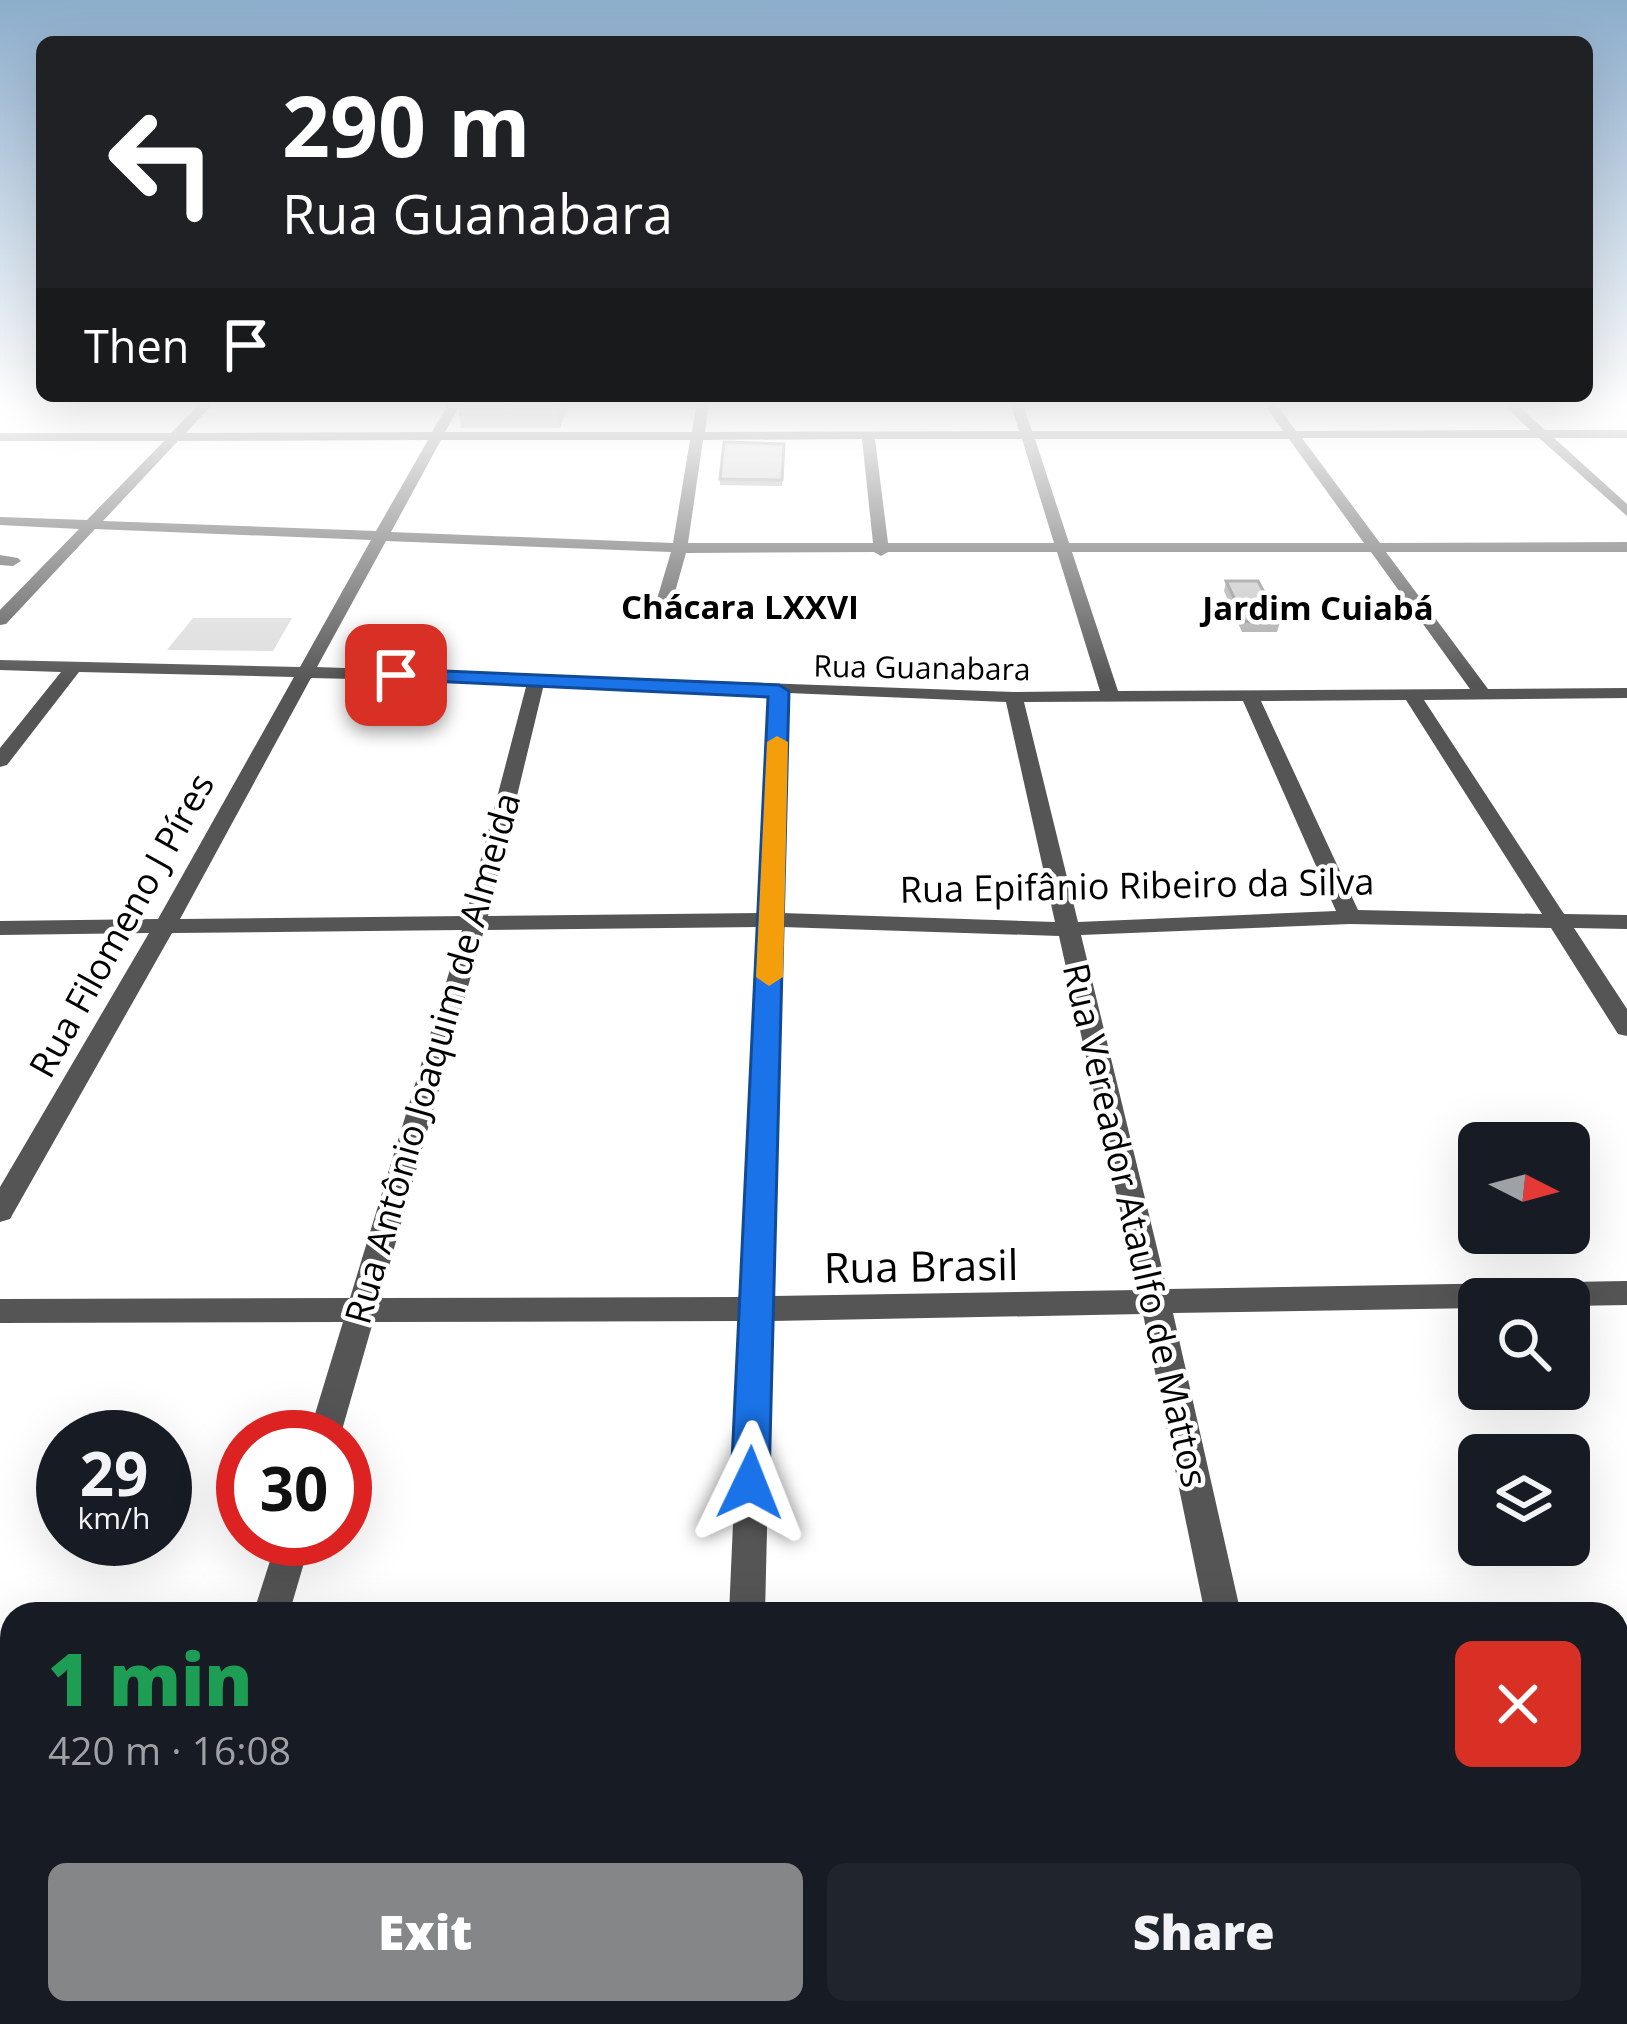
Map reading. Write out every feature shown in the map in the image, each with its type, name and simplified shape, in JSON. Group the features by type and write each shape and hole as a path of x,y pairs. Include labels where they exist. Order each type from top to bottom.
{"street":[{"path":"0,620 118,495"},
{"name":"Rua Filomeno J Píres","path":"0,1211 165,926 402,495"},
{"path":"664,599 680,548 688,495"},
{"path":"875,495 881,551"},
{"path":"1048,495 1111,698"},
{"path":"1335,495 1483,693"},
{"path":"0,521 680,548 1627,547"},
{"name":"Rua Guanabara","path":"0,665 537,678 1014,697 1627,693"},
{"path":"0,761 74,667"},
{"name":"Rua Antônio Joaquim de Almeida","path":"332,1410 475,923 537,678"},
{"path":"747,1602 779,691"},
{"path":"1411,694 1627,1028"},
{"name":"Rua Vereador Ataulfo de Mattos","path":"1014,697 1156,1303 1220,1602"},
{"path":"1250,697 1350,917"},
{"name":"Rua Epifânio Ribeiro da Silva","path":"0,928 772,920 1068,929 1350,917 1627,922"},
{"name":"Rua Brasil","path":"0,1311 754,1309 1627,1293"},
{"path":"275,1602 285,1566"}],"shaded area":[{"path":"193,618 292,618 273,651 167,650"}],"building":[{"path":"1226,581 1258,581 1280,622 1245,621"}],"slow traffic":[{"path":"769,977 777,742"}],"district":[{"name":"Chácara LXXVI","path":"740,606"},
{"name":"Jardim Cuiabá","path":"1318,607"}],"route":[{"path":"396,675 779,691 750,1483"}]}
